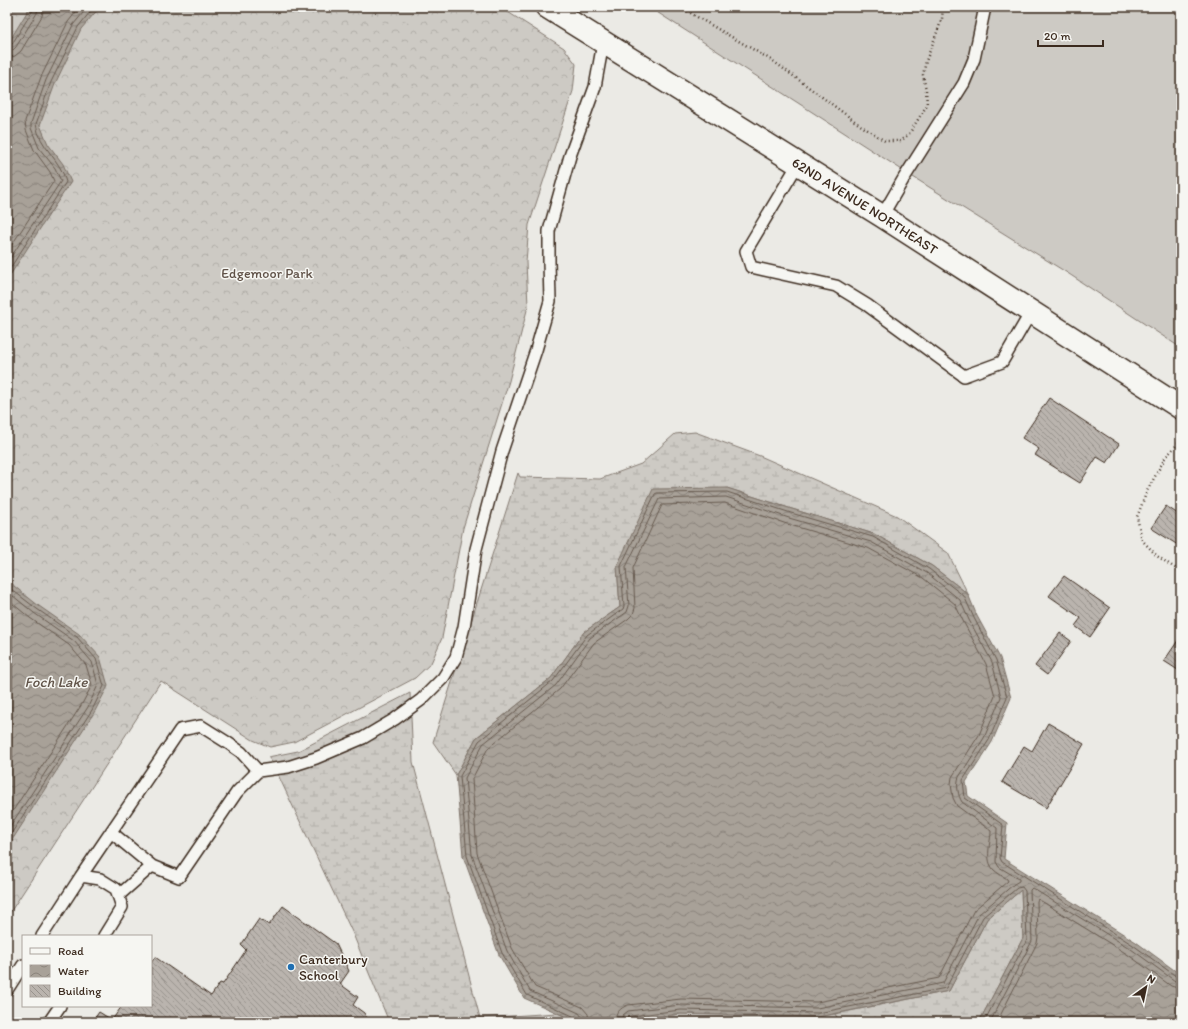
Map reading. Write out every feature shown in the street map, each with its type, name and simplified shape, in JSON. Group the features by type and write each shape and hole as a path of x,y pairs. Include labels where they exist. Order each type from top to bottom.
{"street":[{"name":"62ND AVENUE NORTHEAST","path":"547,7 882,216 1181,408"}],"lane":[{"path":"882,216 964,82 974,60 985,7"},
{"path":"111,832 152,866 179,876 237,792 258,771 288,767 316,758 363,738 395,719 421,700 443,678 456,658 464,627 476,549 482,526 502,451 536,350 550,301 549,231 570,156 595,87 603,43"},
{"path":"798,164 746,250 751,267 836,286 867,305 964,376 1002,362 1031,312"},
{"path":"43,935 180,730 201,726 241,752 258,771"},
{"path":"118,896 152,866"},
{"path":"81,876 100,879 116,889 122,907 105,935"},
{"path":"7,990 22,967"},
{"path":"49,1022 59,1007"}],"path":[{"path":"680,7 773,61 860,125 885,141 901,141 909,134 927,105 923,75 926,61 942,19 943,7"},
{"path":"1181,440 1165,458 1147,491 1137,517 1142,540 1157,556 1181,572"}],"green space":[{"name":"Edgemoor Park","path":"7,7 500,7 564,48 576,64 573,91 529,225 526,262 528,306 509,381 463,528 442,638 431,663 415,678 294,742 270,747 253,740 161,681 7,917"},
{"path":"649,7 1181,7 1181,348 1069,274 913,177"},
{"path":"695,432 760,456 897,516 948,553 968,594 932,566 874,534 727,488 617,566 620,607 584,632 551,678 476,738 456,775 433,742 518,473 520,477 600,479 641,464 675,434"},
{"path":"410,693 413,762 482,1022 389,1022 353,934 272,762 268,757 298,751"},
{"path":"1021,890 1023,938 979,1022 840,1022 835,1014 949,991 987,919"},
{"path":"557,1013 578,1022 482,1022 480,1018"},
{"path":"681,1014 818,1017 835,1014 840,1022 613,1022"}],"water":[{"path":"30,7 100,7 81,29 55,84 40,125 48,144 63,164 71,182 7,280 7,45"},
{"path":"727,488 874,534 932,566 968,594 977,616 1000,658 1011,698 992,742 966,782 968,796 1007,823 1004,859 1136,942 1181,975 1181,1022 979,1022 1023,938 1021,890 987,919 949,991 818,1017 681,1014 613,1022 578,1022 524,998 499,955 463,856 456,775 476,738 551,678 584,632 620,607 617,566 653,489"},
{"name":"Foch Lake","path":"7,574 14,586 39,606 79,634 100,657 108,686 95,711 7,848"}],"building":[{"path":"1049,398 1119,444 1107,463 1097,457 1080,483 1035,455 1039,449 1022,438"},
{"path":"1166,506 1181,516 1181,547 1151,528"},
{"path":"1064,576 1110,608 1090,637 1075,626 1081,618 1049,596"},
{"path":"1060,633 1071,641 1047,675 1035,666"},
{"path":"1181,636 1181,672 1164,661"},
{"path":"1048,723 1084,744 1046,808 1002,782 1024,746 1032,751"},
{"name":"Canterbury School","path":"283,906 336,944 349,971 340,984 358,997 353,1005 364,1013 369,1022 92,1022 99,1012 112,1020 121,1007 152,1007 152,962 155,957 211,996 220,983 223,984 246,950 241,945 259,919 269,925"}],"place":[{"name":"Canterbury School","path":"291,967"}]}
